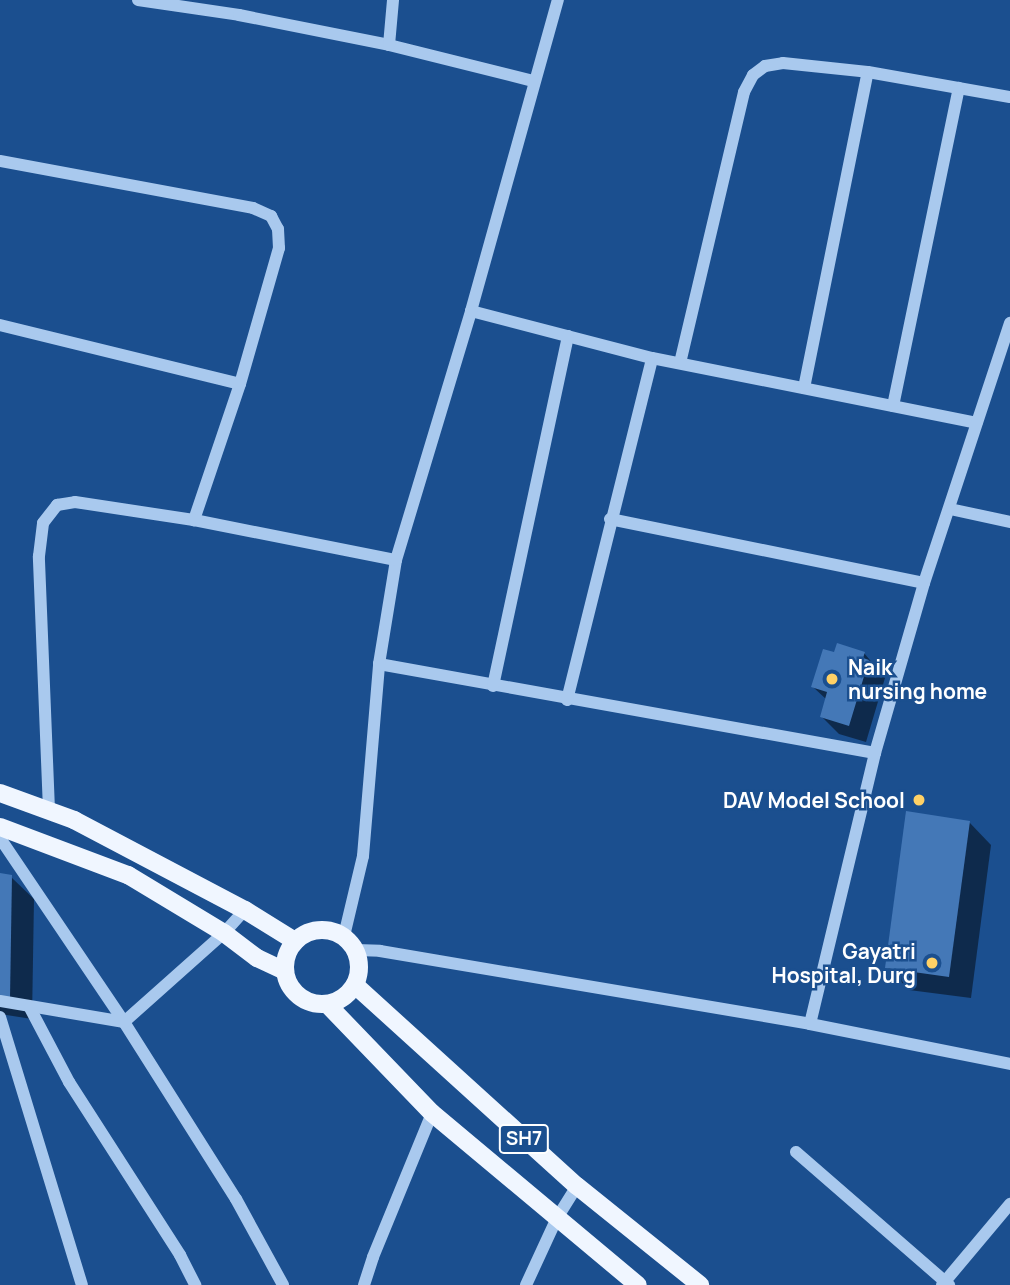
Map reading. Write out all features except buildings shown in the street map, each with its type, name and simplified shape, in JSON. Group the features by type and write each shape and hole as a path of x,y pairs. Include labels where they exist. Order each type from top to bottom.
{"main road":[{"path":"0,793 74,820 244,909 295,941"},
{"path":"0,827 128,875 224,933 257,958 285,971 289,950 295,941 310,931 328,930 350,943 360,968 355,985 343,998 327,1004"},
{"name":"SH7","path":"285,971 295,993 304,1000 327,1004 432,1113 638,1285"},
{"name":"SH7","path":"355,985 576,1186 700,1285"}],"street":[{"path":"138,0 239,15 389,45 533,81"},
{"path":"239,15 240,0"},
{"path":"389,45 393,0"},
{"path":"558,0 533,81 471,311 396,560 379,664 363,856 350,943 380,951 810,1024 1010,1064"},
{"path":"680,363 744,92 753,75 765,66 783,63 868,72 1010,97"},
{"path":"804,388 868,72"},
{"path":"894,407 959,88"},
{"path":"0,161 253,208 271,216 278,229 279,248 240,384 194,520"},
{"path":"471,311 652,358 977,423"},
{"path":"810,1024 875,753 924,583 1010,323"},
{"path":"0,325 240,384"},
{"path":"493,685 568,336"},
{"path":"567,699 652,358"},
{"path":"49,810 39,555 43,523 57,505 75,502 194,520 396,560"},
{"path":"950,509 1010,522"},
{"path":"610,519 924,583"},
{"path":"379,664 875,753"},
{"path":"0,838 124,1022 236,1199 283,1285"},
{"path":"124,1022 224,933 244,909"},
{"path":"0,1001 124,1022"},
{"path":"30,1007 69,1082 180,1255 195,1285"},
{"path":"0,1017 82,1285"},
{"path":"364,1285 432,1113"},
{"path":"796,1152 945,1284 1010,1205"},
{"path":"526,1285 557,1218 576,1186"}],"place":[{"name":"Naik nursing home","path":"832,679"},
{"name":"DAV Model School","path":"919,800"},
{"name":"Gayatri Hospital, Durg","path":"932,963"}]}
